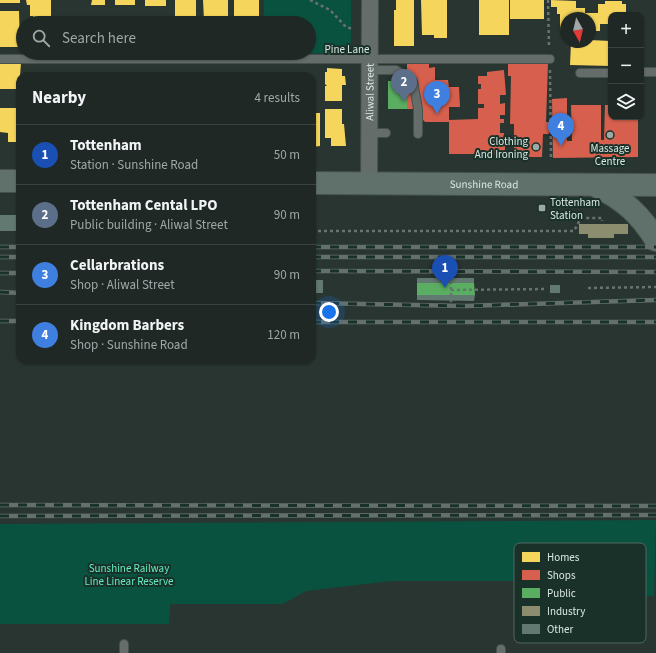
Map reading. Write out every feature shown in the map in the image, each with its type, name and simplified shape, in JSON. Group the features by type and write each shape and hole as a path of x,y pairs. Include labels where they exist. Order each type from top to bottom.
{"main road":[{"path":"0,181 16,181"},
{"name":"Sunshine Road","path":"316,183 656,185"},
{"path":"593,184 614,195 631,207 656,240"}],"street":[{"name":"Aliwal Street","path":"369,183 370,0"}],"lane":[{"name":"Pine Lane","path":"0,59 16,59"},
{"name":"Pine Lane","path":"62,60 370,65 550,60"},
{"path":"370,65 396,70 413,81 418,108 418,134"},
{"path":"644,72 656,72"},
{"path":"580,73 608,73"},
{"path":"370,133 386,133"},
{"path":"124,644 124,653"}],"path":[{"path":"310,0 330,10 346,27 353,29"},
{"path":"548,0 551,159"},
{"path":"316,231 574,231 581,218 602,218 602,221"},
{"path":"451,276 451,302"},
{"path":"588,288 656,287"},
{"path":"451,290 547,289"}],"green space":[{"path":"264,0 351,0 351,54 316,53 316,16 264,16"},
{"name":"Sunshine Railway Line Linear Reserve","path":"656,520 654,596 646,596 646,543 514,543 514,581 391,581 306,591 283,604 170,604 169,624 0,624 0,524"}],"building: Homes":[{"path":"0,0 20,0 20,3 0,3"},
{"path":"26,0 51,0 51,16 30,16 30,5 27,5"},
{"path":"92,0 105,0 105,5 91,5"},
{"path":"115,0 135,0 135,5 115,5"},
{"path":"145,0 166,0 166,6 145,6"},
{"path":"175,0 196,0 196,16 175,16"},
{"path":"203,0 228,0 228,16 204,16"},
{"path":"234,0 259,0 259,16 234,16"},
{"path":"396,0 414,0 414,46 394,46 394,10 396,10"},
{"path":"421,0 447,0 447,38 434,38 434,35 422,35"},
{"path":"479,0 509,0 509,35 479,35"},
{"path":"510,0 544,0 544,19 510,19"},
{"path":"551,0 576,1 576,8 585,8 585,12 560,12 560,14 557,14 557,7 551,7"},
{"path":"605,1 622,1 622,4 626,4 626,12 608,12 608,24 600,24 600,31 596,31 596,13 598,13 598,4 605,4"},
{"path":"0,11 19,11 19,16 16,16 16,47 0,47"},
{"path":"596,40 608,41 608,66 570,65 571,48 596,48"},
{"path":"0,63 21,63 20,72 16,72 16,89 0,89"},
{"path":"327,68 342,69 342,76 345,76 346,85 342,85 342,101 325,101 325,86 327,86 325,84 325,72 327,72"},
{"path":"0,108 16,108 16,142 8,142 8,133 0,132"},
{"path":"325,109 342,109 342,124 344,124 346,146 331,146 331,138 325,138"},
{"path":"316,113 320,113 320,146 316,146"}],"building: Shops":[{"path":"508,62 548,63 546,122 549,122 549,134 543,134 542,157 514,157 514,124 510,124 511,76 508,76"},
{"path":"407,63 429,63 429,68 435,67 435,80 448,80 449,87 459,87 460,107 449,107 449,120 478,119 478,108 484,108 484,104 478,104 478,89 481,89 481,84 478,84 478,76 487,76 487,72 504,70 506,95 500,95 500,104 505,103 505,115 500,115 500,119 504,119 504,123 500,123 500,133 504,133 503,145 505,145 505,157 496,157 496,155 478,157 478,154 449,154 449,122 425,122 413,109 407,109 407,81 400,81 407,73"},
{"path":"567,98 567,141 572,141 571,105 601,105 601,140 604,140 605,105 608,105 608,120 638,120 638,157 553,158 552,99"}],"building: Public":[{"path":"388,81 407,81 407,109 388,109"},
{"path":"417,283 474,283 475,295 417,295"}],"building: Industry":[{"path":"579,224 628,224 628,234 614,234 614,238 588,238 588,234 579,234"}],"building: Other":[{"path":"0,215 16,215 16,231 0,231"},
{"path":"417,278 474,278 474,283 417,283"},
{"path":"316,280 323,280 323,293 316,293"},
{"path":"550,285 560,285 560,293 550,293"},
{"path":"417,295 475,295 474,301 417,300"}],"railway":[{"path":"0,247 16,247"},
{"path":"316,247 656,247"},
{"path":"0,257 16,257"},
{"path":"316,257 656,257"},
{"path":"316,271 656,272"},
{"path":"0,273 16,273"},
{"path":"0,292 16,293"},
{"path":"316,303 465,306 656,300"},
{"path":"0,321 16,321"},
{"path":"316,322 656,322"},
{"path":"0,505 656,506"},
{"path":"0,516 656,515"}],"place":[{"name":"Tottenham Cental LPO","path":"404,102"},
{"name":"Cellarbrations","path":"437,114"},
{"name":"Massage Centre","path":"610,135"},
{"name":"Kingdom Barbers","path":"561,146"},
{"name":"Clothing And Ironing","path":"536,147"},
{"name":"Tottenham Station","path":"542,208"},
{"name":"Tottenham","path":"445,288"}]}
